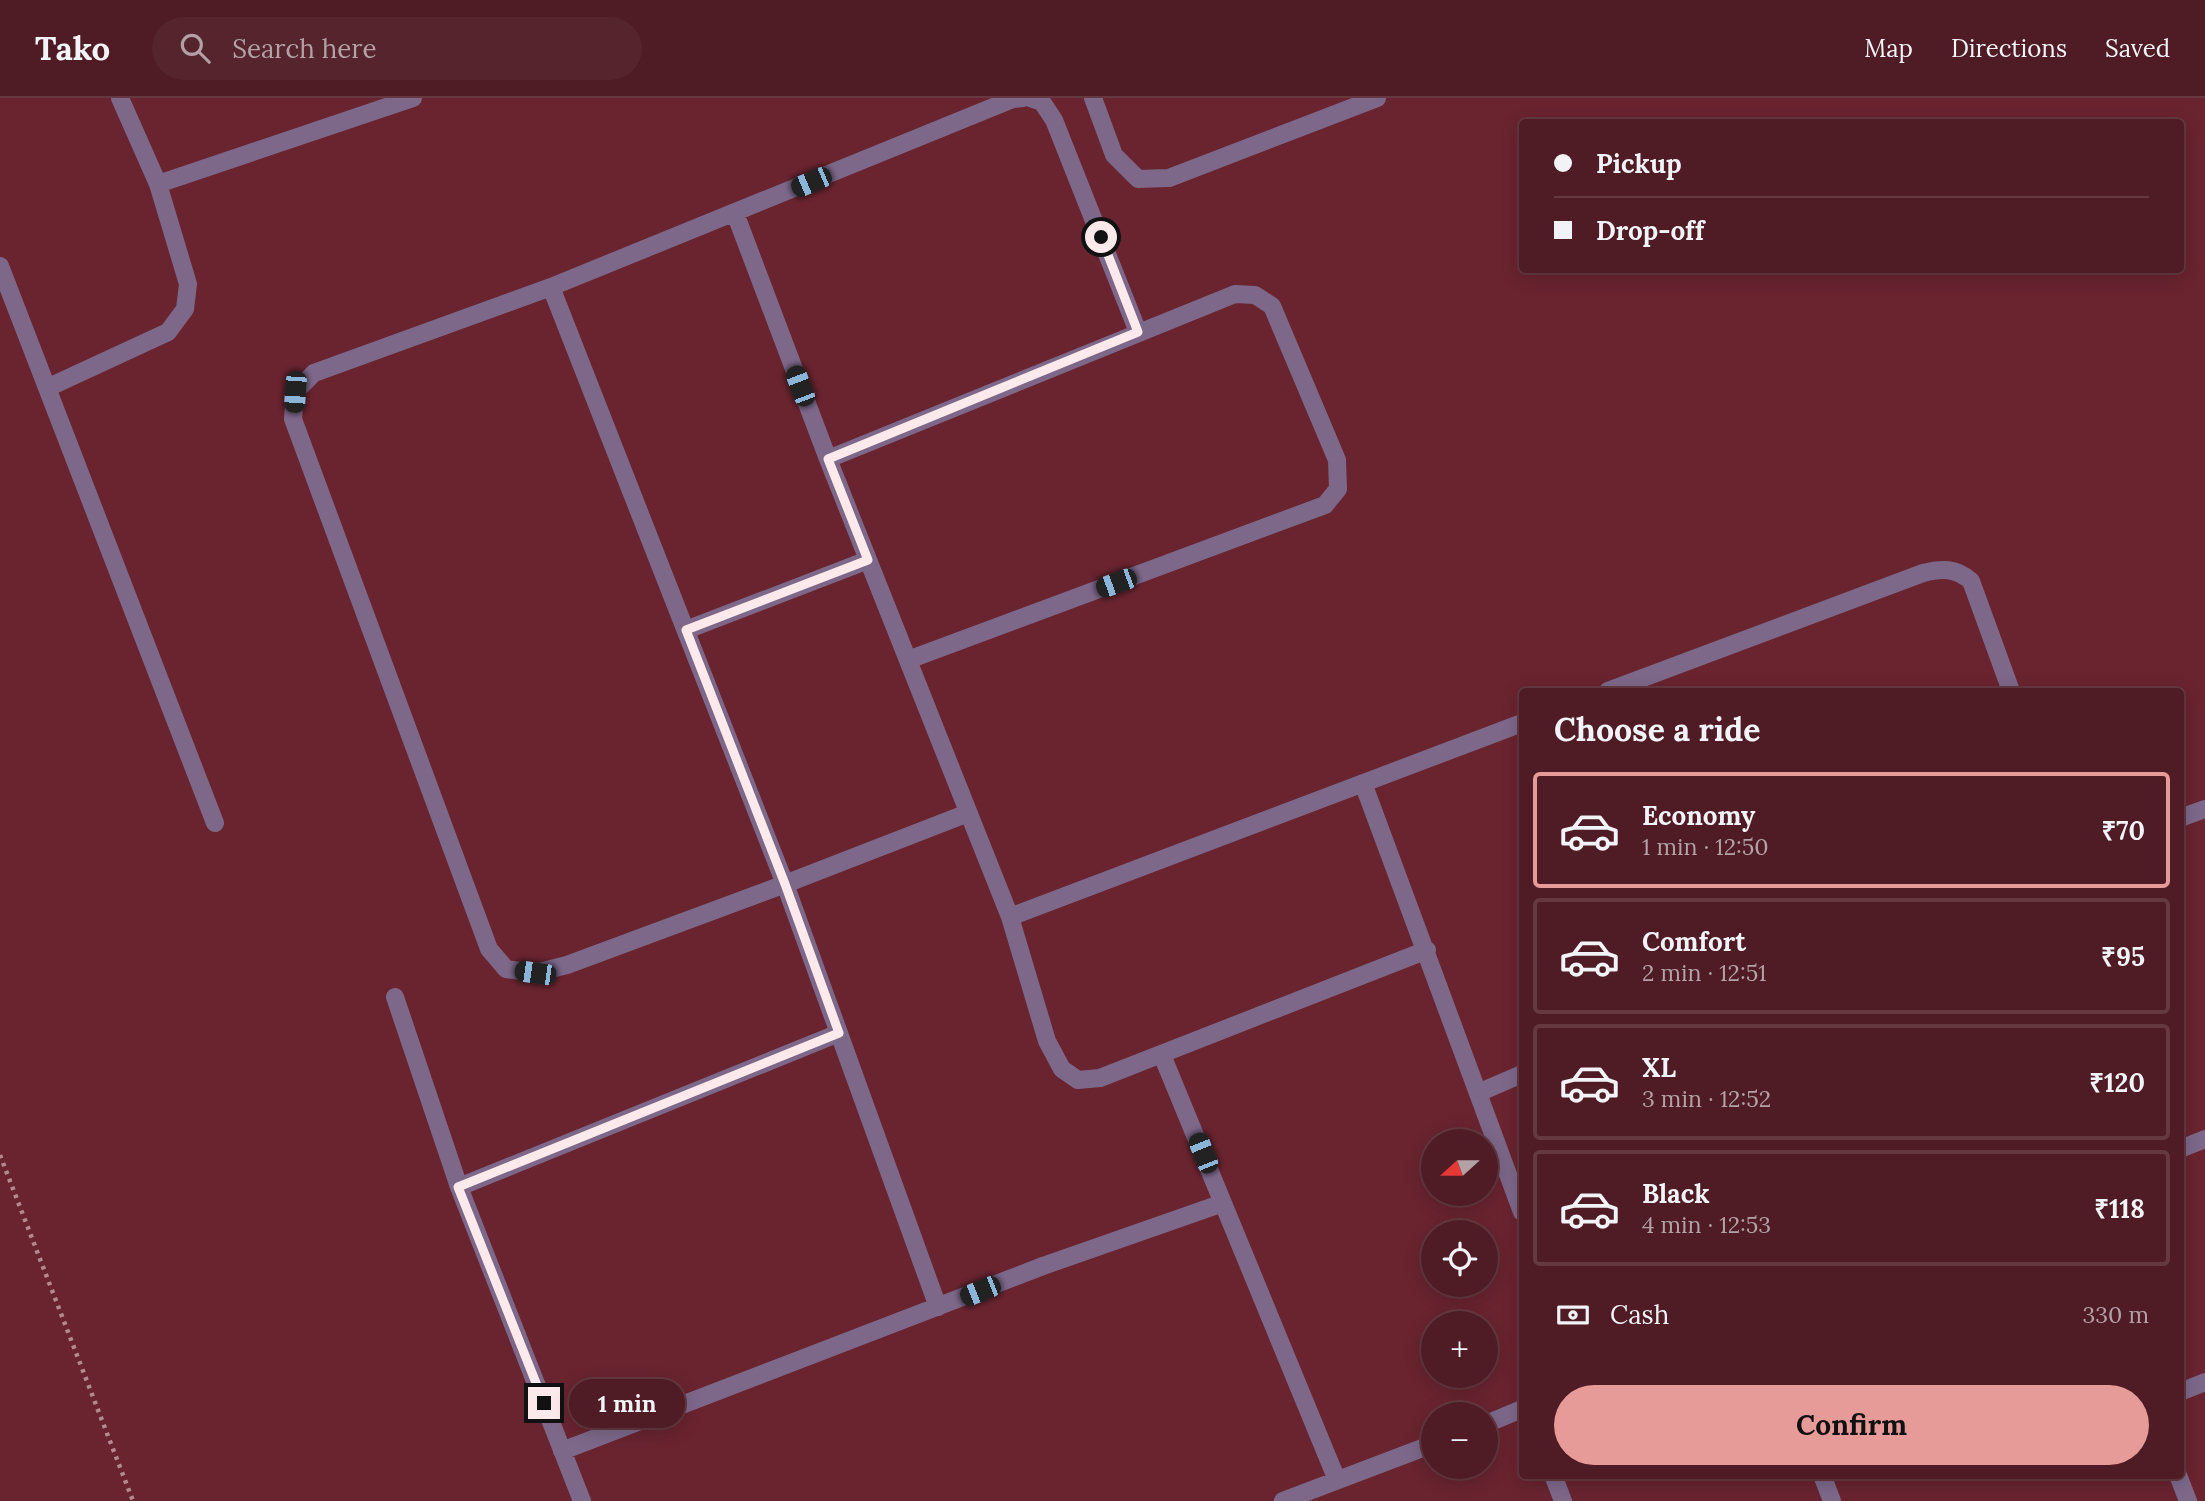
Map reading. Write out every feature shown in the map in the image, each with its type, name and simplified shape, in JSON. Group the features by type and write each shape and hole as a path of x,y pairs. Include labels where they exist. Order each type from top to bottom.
{"street":[{"path":"47,388 168,332 186,309 188,284 158,184 120,98"},
{"path":"158,184 413,98"},
{"path":"968,813 567,965 535,973 506,969 489,949 293,419 295,392 314,373 551,287 1013,99 1023,98"},
{"path":"1030,98 1042,102 1054,120 1138,332"},
{"path":"1093,98 1114,155 1138,178 1169,178 1377,98"},
{"path":"735,214 828,459 1010,917 1047,1041 1062,1069 1078,1080 1100,1079 1427,950"},
{"path":"0,266 215,823"},
{"path":"551,287 785,884 939,1307"},
{"path":"828,459 1236,294 1255,295 1272,306 1338,460 1338,489 1325,505 908,660"},
{"path":"686,630 868,560"},
{"path":"1616,688 1923,573 1949,570 1959,572 1970,581 2010,688"},
{"path":"1010,917 1519,724"},
{"path":"1363,783 1519,1204"},
{"path":"2184,817 2205,809"},
{"path":"396,997 458,1187 582,1501"},
{"path":"458,1187 839,1033"},
{"path":"1162,1055 1337,1480"},
{"path":"1478,1093 1519,1075"},
{"path":"2184,1147 2205,1139"},
{"path":"562,1451 1043,1266 1223,1203"},
{"path":"2184,1390 2205,1382"},
{"path":"1498,1419 1519,1410"},
{"path":"1283,1501 1421,1448"},
{"path":"1555,1479 1563,1501"},
{"path":"1824,1479 1832,1501"},
{"path":"2180,1479 2188,1501"}],"path":[{"path":"0,1155 133,1501"}],"route":[{"path":"544,1403 458,1187 839,1033 785,884 686,630 868,560 828,459 1138,332 1101,237"}]}
